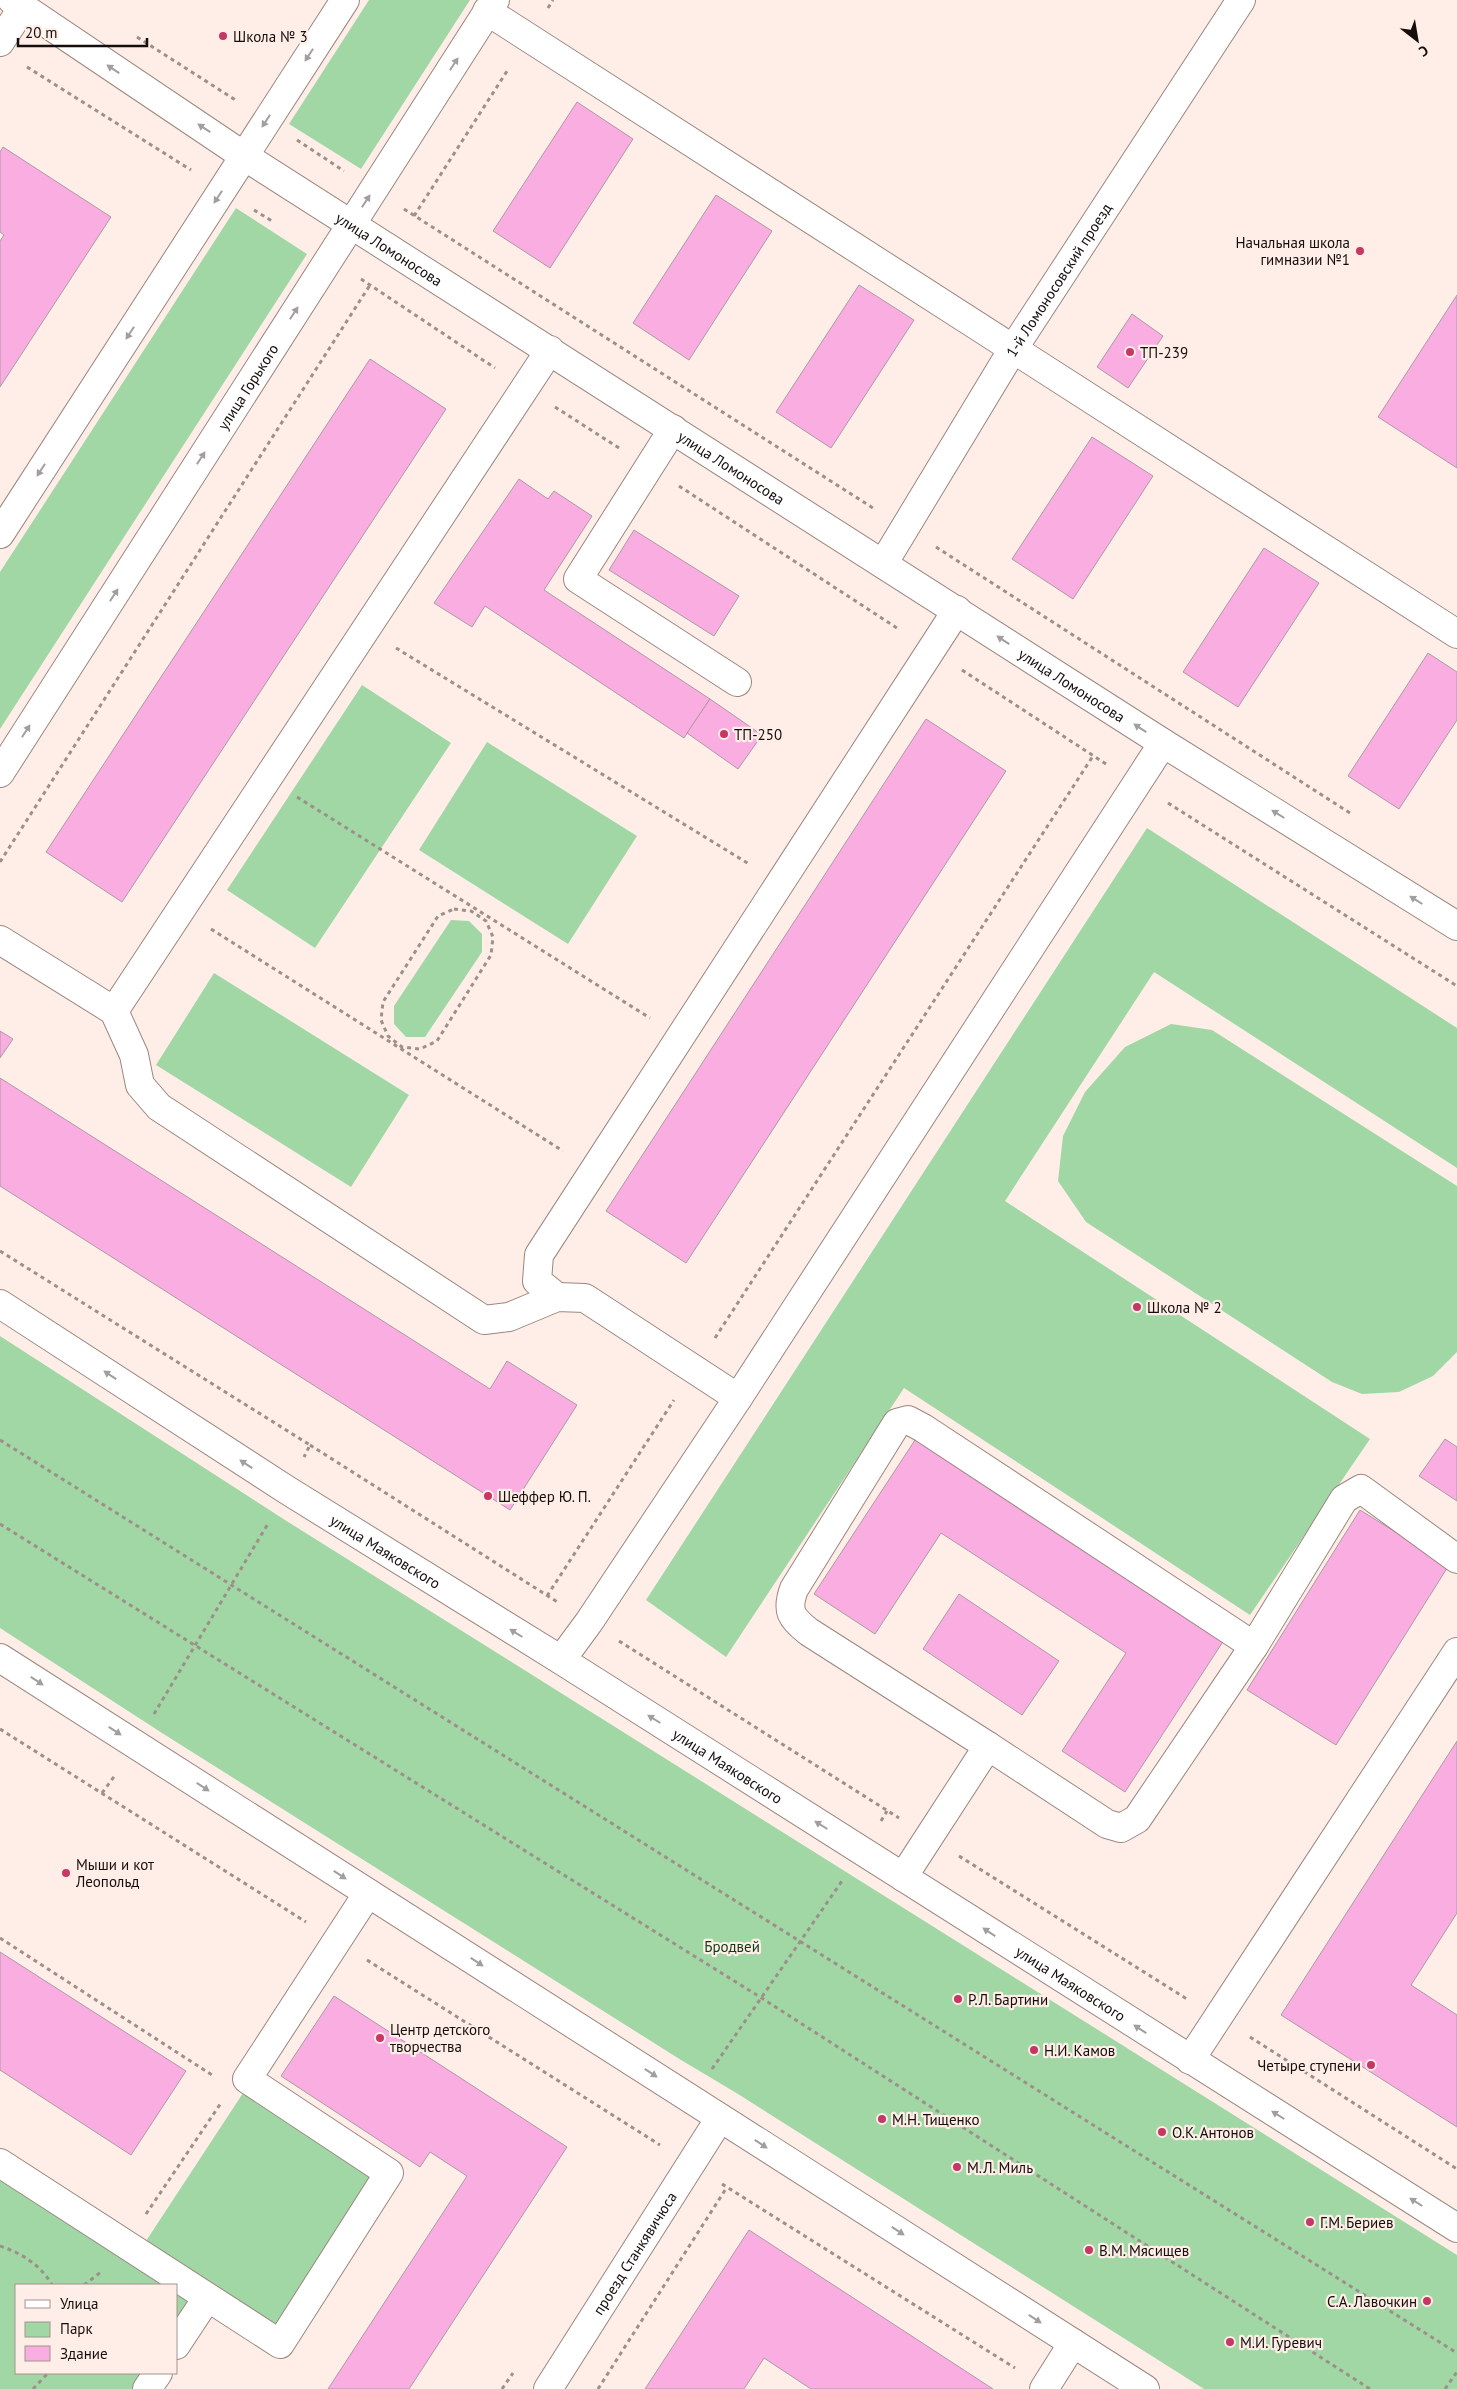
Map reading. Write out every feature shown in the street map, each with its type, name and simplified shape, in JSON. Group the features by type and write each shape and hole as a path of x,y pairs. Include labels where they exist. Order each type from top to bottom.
{"street":[{"path":"0,534 345,0"},
{"name":"1-й Ломоносовский проезд","path":"882,564 1014,349 1242,0"},
{"path":"0,42 17,3"},
{"name":"улица Ломоносова","path":"17,3 244,156 1163,743 1457,926"},
{"path":"491,6 528,38 1457,634"},
{"name":"улица Горького","path":"0,772 491,6"},
{"path":"114,1011 550,350"},
{"path":"673,429 578,580 737,682"},
{"path":"557,1298 537,1281 539,1255 957,610"},
{"path":"561,1660 590,1622 738,1398 1163,743"},
{"path":"0,940 114,1011 134,1055 140,1086 159,1107 484,1320 510,1317 557,1298 585,1298 738,1398"},
{"name":"улица Маяковского","path":"0,1304 287,1490 561,1660 1457,2228"},
{"path":"1254,1646 923,1428 908,1420 896,1423 794,1589 789,1603 794,1620 809,1632 1107,1824 1121,1828 1137,1819 1254,1646 1344,1498 1361,1489 1457,1559"},
{"path":"1190,2060 1457,1652"},
{"path":"0,1658 1145,2389"},
{"path":"903,1877 988,1746"},
{"path":"241,2081 368,1892"},
{"path":"0,2163 280,2344 389,2173 247,2079 241,2081"},
{"name":"проезд Станкявичюса","path":"548,2389 720,2118"},
{"path":"178,2342 207,2298"},
{"path":"1044,2388 1073,2343"},
{"path":"147,2389 157,2374"}],"path":[{"path":"0,862 553,0"},
{"path":"131,32 373,191 904,527 1356,817"},
{"path":"25,66 280,226"},
{"path":"330,256 370,285 526,388 649,466 1093,756 1457,986"},
{"path":"366,630 779,883"},
{"path":"547,1596 1093,756"},
{"path":"268,778 680,1037"},
{"path":"454,909 471,911 486,921 492,937 491,955 436,1041 420,1048 411,1048 402,1047 388,1036 381,1020 383,1002 438,916 454,909"},
{"path":"181,910 593,1170"},
{"path":"0,1250 1457,2169"},
{"path":"0,1440 1457,2353"},
{"path":"102,1794 136,1744 287,1490 310,1445"},
{"path":"0,1524 760,1997 1370,2389"},
{"path":"0,1729 692,2164 1044,2388"},
{"path":"0,1938 241,2081 116,2260 85,2284"},
{"path":"598,2389 728,2187"},
{"path":"0,2246 16,2251 36,2265 51,2284"},
{"path":"1445,2389 1457,2372"},
{"path":"33,2389 47,2374"}],"green space":[{"path":"369,0 470,0 361,169 289,124"},
{"path":"236,208 307,254 0,729 0,572"},
{"path":"362,685 451,743 315,948 227,890"},
{"path":"487,742 637,836 568,944 419,850"},
{"path":"1147,828 1457,1028 1457,1168 1154,972 1005,1201 1370,1439 1250,1615 904,1388 726,1657 646,1600"},
{"path":"451,920 469,921 482,934 482,952 425,1037 406,1037 394,1024 394,1006"},
{"path":"214,973 409,1095 351,1187 156,1065"},
{"path":"1171,1024 1212,1030 1457,1186 1457,1352 1433,1376 1399,1392 1362,1394 1332,1382 1086,1222 1058,1181 1063,1136 1085,1092 1125,1047"},
{"name":"Бродвей","path":"0,1336 285,1520 1457,2255 1457,2389 1204,2389 162,1733 0,1628"},
{"path":"245,2090 378,2178 280,2330 146,2241"},
{"path":"0,2175 167,2284 15,2284 15,2374 143,2374 133,2389 0,2389"},
{"path":"178,2291 191,2300 178,2320"}],"building":[{"path":"577,102 633,139 550,268 493,231"},
{"path":"3,147 111,217 0,387 0,241 4,235 0,232 0,152"},
{"path":"716,195 772,231 689,360 633,323"},
{"path":"859,285 914,320 831,448 776,412"},
{"path":"1457,295 1457,468 1378,417"},
{"name":"ТП-239","path":"1132,314 1163,336 1128,388 1097,367"},
{"path":"370,359 446,409 122,902 46,852"},
{"path":"1092,437 1153,476 1073,599 1012,559"},
{"path":"519,479 548,499 554,491 592,516 544,590 710,699 684,738 485,606 472,627 434,603"},
{"path":"634,530 739,596 714,636 609,570"},
{"path":"1264,548 1319,583 1238,707 1183,672"},
{"path":"1428,653 1457,672 1457,720 1399,809 1348,776"},
{"name":"ТП-250","path":"710,699 762,735 738,769 687,733"},
{"path":"926,719 1006,771 686,1263 606,1211"},
{"path":"0,1031 13,1039 0,1058"},
{"path":"0,1078 490,1389 507,1361 577,1405 510,1510 0,1186"},
{"path":"917,1437 1226,1637 1125,1792 1062,1751 1126,1653 941,1533 875,1634 814,1594"},
{"path":"1445,1439 1457,1447 1457,1501 1419,1476"},
{"path":"1360,1510 1449,1565 1336,1745 1247,1690"},
{"path":"959,1594 1059,1661 1022,1715 923,1649"},
{"path":"1457,1741 1457,1913 1411,1985 1457,2015 1457,2127 1281,2015"},
{"path":"0,1952 186,2071 131,2155 0,2070"},
{"path":"334,1996 567,2147 409,2389 328,2389 467,2176 430,2152 420,2167 281,2076"},
{"path":"749,2230 993,2389 811,2389 764,2358 744,2389 645,2389"}],"place":[{"name":"Школа № 3","path":"223,36"},
{"name":"Начальная школа гимназии №1","path":"1360,251"},
{"name":"ТП-239","path":"1130,352"},
{"name":"ТП-250","path":"724,734"},
{"name":"Школа № 2","path":"1137,1307"},
{"name":"Шеффер Ю. П.","path":"488,1496"},
{"name":"Мыши и кот Леопольд","path":"66,1873"},
{"name":"Р.Л. Бартини","path":"958,1999"},
{"name":"Центр детского творчества","path":"380,2038"},
{"name":"Н.И. Камов","path":"1034,2050"},
{"name":"Четыре ступени","path":"1371,2065"},
{"name":"М.Н. Тищенко","path":"882,2119"},
{"name":"О.К. Антонов","path":"1162,2132"},
{"name":"М.Л. Миль","path":"957,2167"},
{"name":"Г.М. Бериев","path":"1310,2222"},
{"name":"В.М. Мясищев","path":"1089,2250"},
{"name":"С.А. Лавочкин","path":"1427,2301"},
{"name":"М.И. Гуревич","path":"1230,2342"}]}
